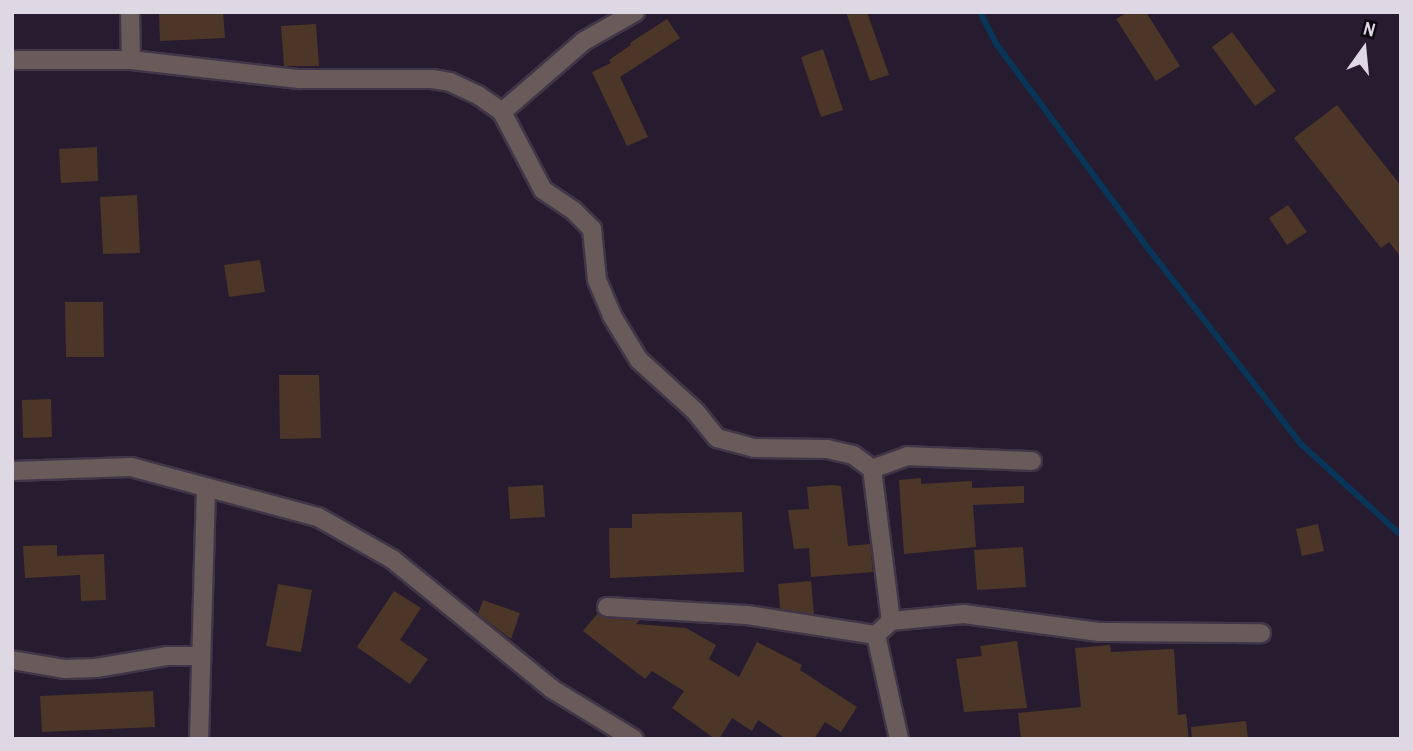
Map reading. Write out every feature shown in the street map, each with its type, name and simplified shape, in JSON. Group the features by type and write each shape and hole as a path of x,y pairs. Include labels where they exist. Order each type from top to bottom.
{"street":[{"path":"130,12 131,60"},
{"path":"502,112 584,41 635,12"},
{"path":"12,60 131,60 299,79 432,79 450,82 478,95 502,112 543,190 573,210 592,229 597,280 612,316 639,360 695,411 717,438 754,448 827,449 853,455 872,470 891,621"},
{"path":"872,470 908,456 1032,461"},
{"path":"12,471 131,467 318,517 392,559 552,689 634,739"},
{"path":"199,739 206,489"},
{"path":"607,607 747,615 876,635"},
{"path":"876,635 891,621 964,614 1099,632 1261,632"},
{"path":"876,635 899,739"},
{"path":"12,660 65,669 96,668 168,656 201,656"}],"building":[{"path":"159,12 223,12 225,38 160,41"},
{"path":"846,12 867,12 889,75 870,81"},
{"path":"1128,12 1146,12 1180,66 1156,81 1116,19"},
{"path":"667,19 680,38 620,77 648,137 627,146 592,72 611,63 609,60 631,45 630,43"},
{"path":"316,24 319,66 284,66 281,26"},
{"path":"1232,32 1276,91 1255,106 1212,47"},
{"path":"823,49 843,110 821,117 801,57"},
{"path":"1337,105 1401,186 1401,257 1389,242 1381,248 1294,138"},
{"path":"97,147 98,181 61,183 59,149"},
{"path":"137,195 140,253 103,254 100,197"},
{"path":"1288,205 1307,232 1287,245 1269,218"},
{"path":"260,260 265,292 229,297 224,265"},
{"path":"65,302 103,302 104,357 66,357"},
{"path":"279,375 319,375 321,438 280,439"},
{"path":"51,399 52,437 23,438 22,400"},
{"path":"921,478 921,484 972,481 972,488 1024,486 1024,503 973,505 976,547 904,554 899,480"},
{"path":"543,485 545,517 510,519 508,487"},
{"path":"841,486 848,546 870,544 873,572 811,577 809,548 794,549 788,510 809,509 807,487"},
{"path":"742,512 744,572 610,578 609,528 632,528 632,514"},
{"path":"1318,524 1324,551 1302,556 1296,529"},
{"path":"57,545 57,556 104,554 106,600 81,601 80,575 25,578 23,546"},
{"path":"1023,547 1026,587 977,590 974,550"},
{"path":"811,581 814,614 780,609 778,584"},
{"path":"278,584 312,590 301,652 266,646"},
{"path":"394,591 421,608 400,640 428,659 410,684 357,647"},
{"path":"483,600 520,613 511,639 478,614"},
{"path":"597,614 606,618 640,620 636,624 686,628 716,645 709,659 739,677 757,642 802,665 800,670 857,707 841,732 825,722 814,739 786,739 758,720 752,731 732,718 719,739 715,739 672,708 684,691 652,671 645,679 583,631"},
{"path":"1017,641 1027,708 964,712 956,659 982,656 980,646"},
{"path":"1110,645 1111,652 1174,649 1178,715 1186,714 1189,739 1021,739 1018,713 1081,707 1075,648"},
{"path":"153,691 155,727 42,732 40,696"},
{"path":"1246,721 1248,739 1192,739 1191,727"}],"waterway":[{"path":"980,12 997,45 1151,252 1302,445 1401,535"}]}
